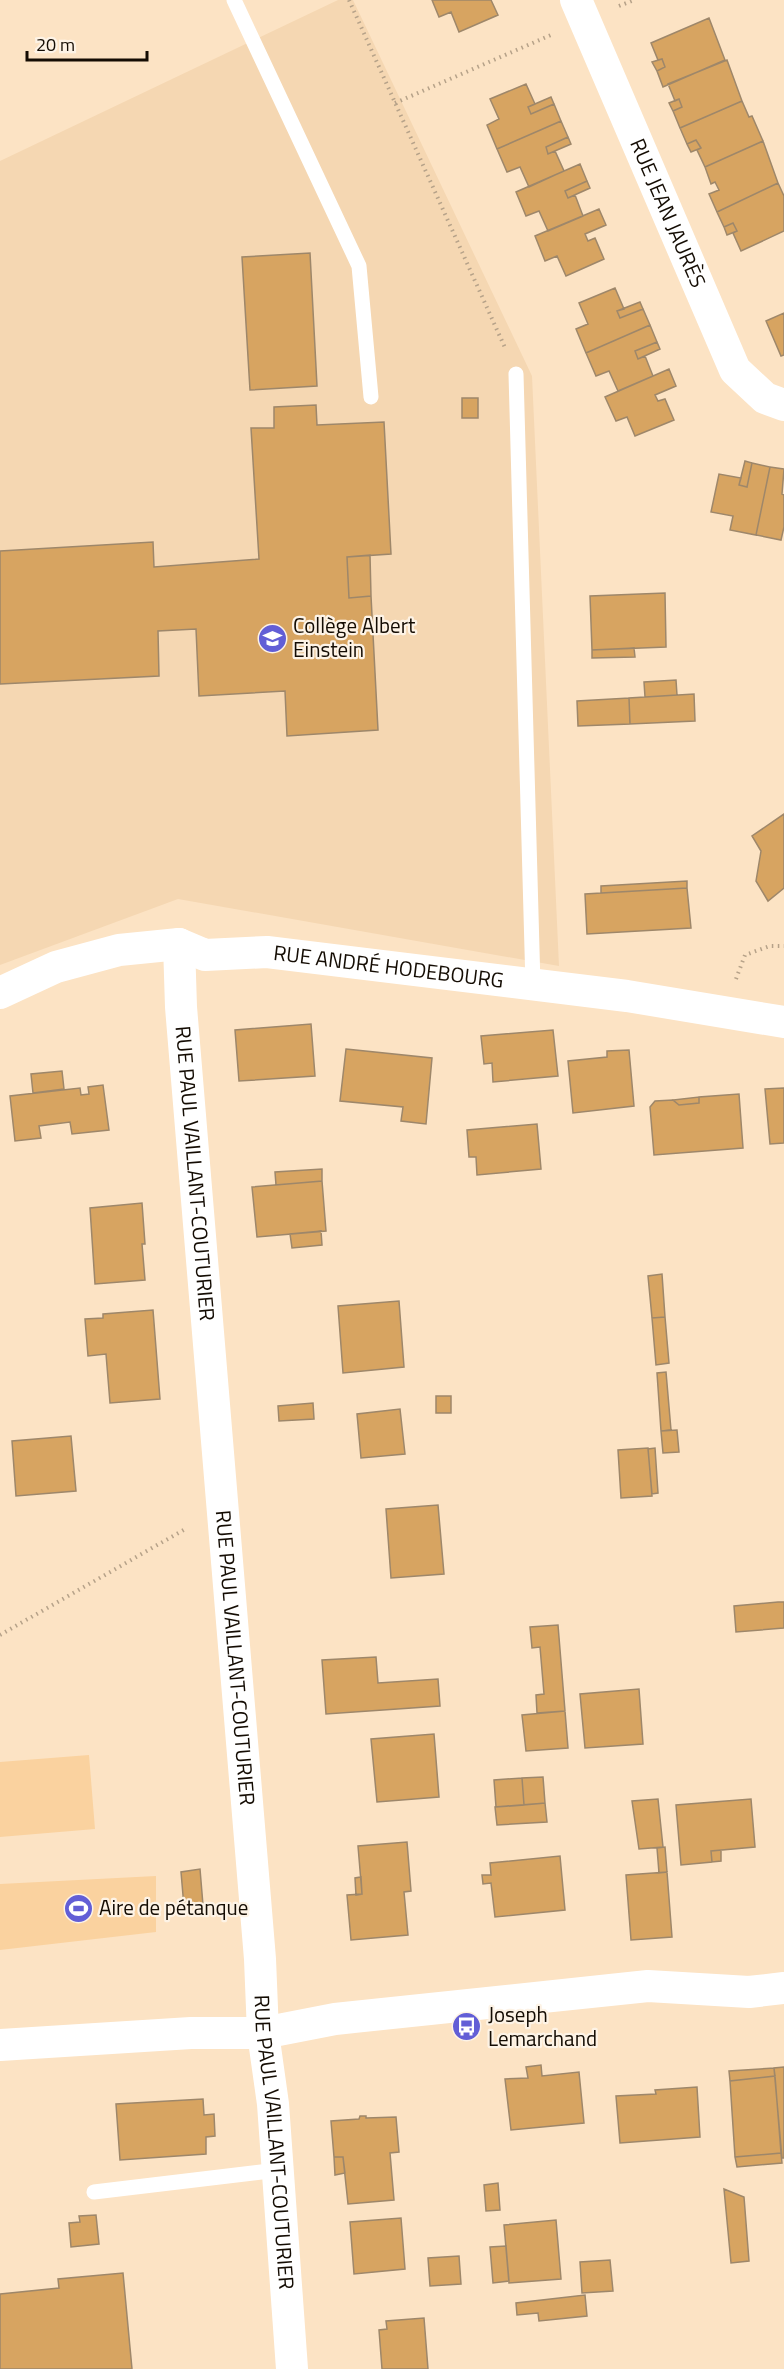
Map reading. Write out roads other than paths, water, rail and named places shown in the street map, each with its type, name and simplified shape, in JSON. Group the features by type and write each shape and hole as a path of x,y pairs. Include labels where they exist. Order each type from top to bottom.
{"street":[{"name":"RUE JEAN JAURÈS","path":"580,10 735,370 765,398 784,405"},
{"name":"RUE ANDRÉ HODEBOURG","path":"0,993 56,967 108,952 179,944 205,955 267,952 627,996 784,1022"},
{"name":"RUE PAUL VAILLANT-COUTURIER","path":"179,944 181,1007 260,1959 263,2033 273,2104 292,2369"},
{"path":"0,2045 191,2033 263,2033 335,2019 648,1986 749,1992 784,1988"}],"lane":[{"path":"234,0 359,266 371,398"},
{"path":"516,374 533,985"},
{"path":"94,2192 278,2170"}],"place":[{"name":"Collège Albert Einstein","path":"272,638"},
{"name":"Aire de pétanque","path":"78,1908"},
{"name":"Joseph Lemarchand","path":"467,2027"}]}
